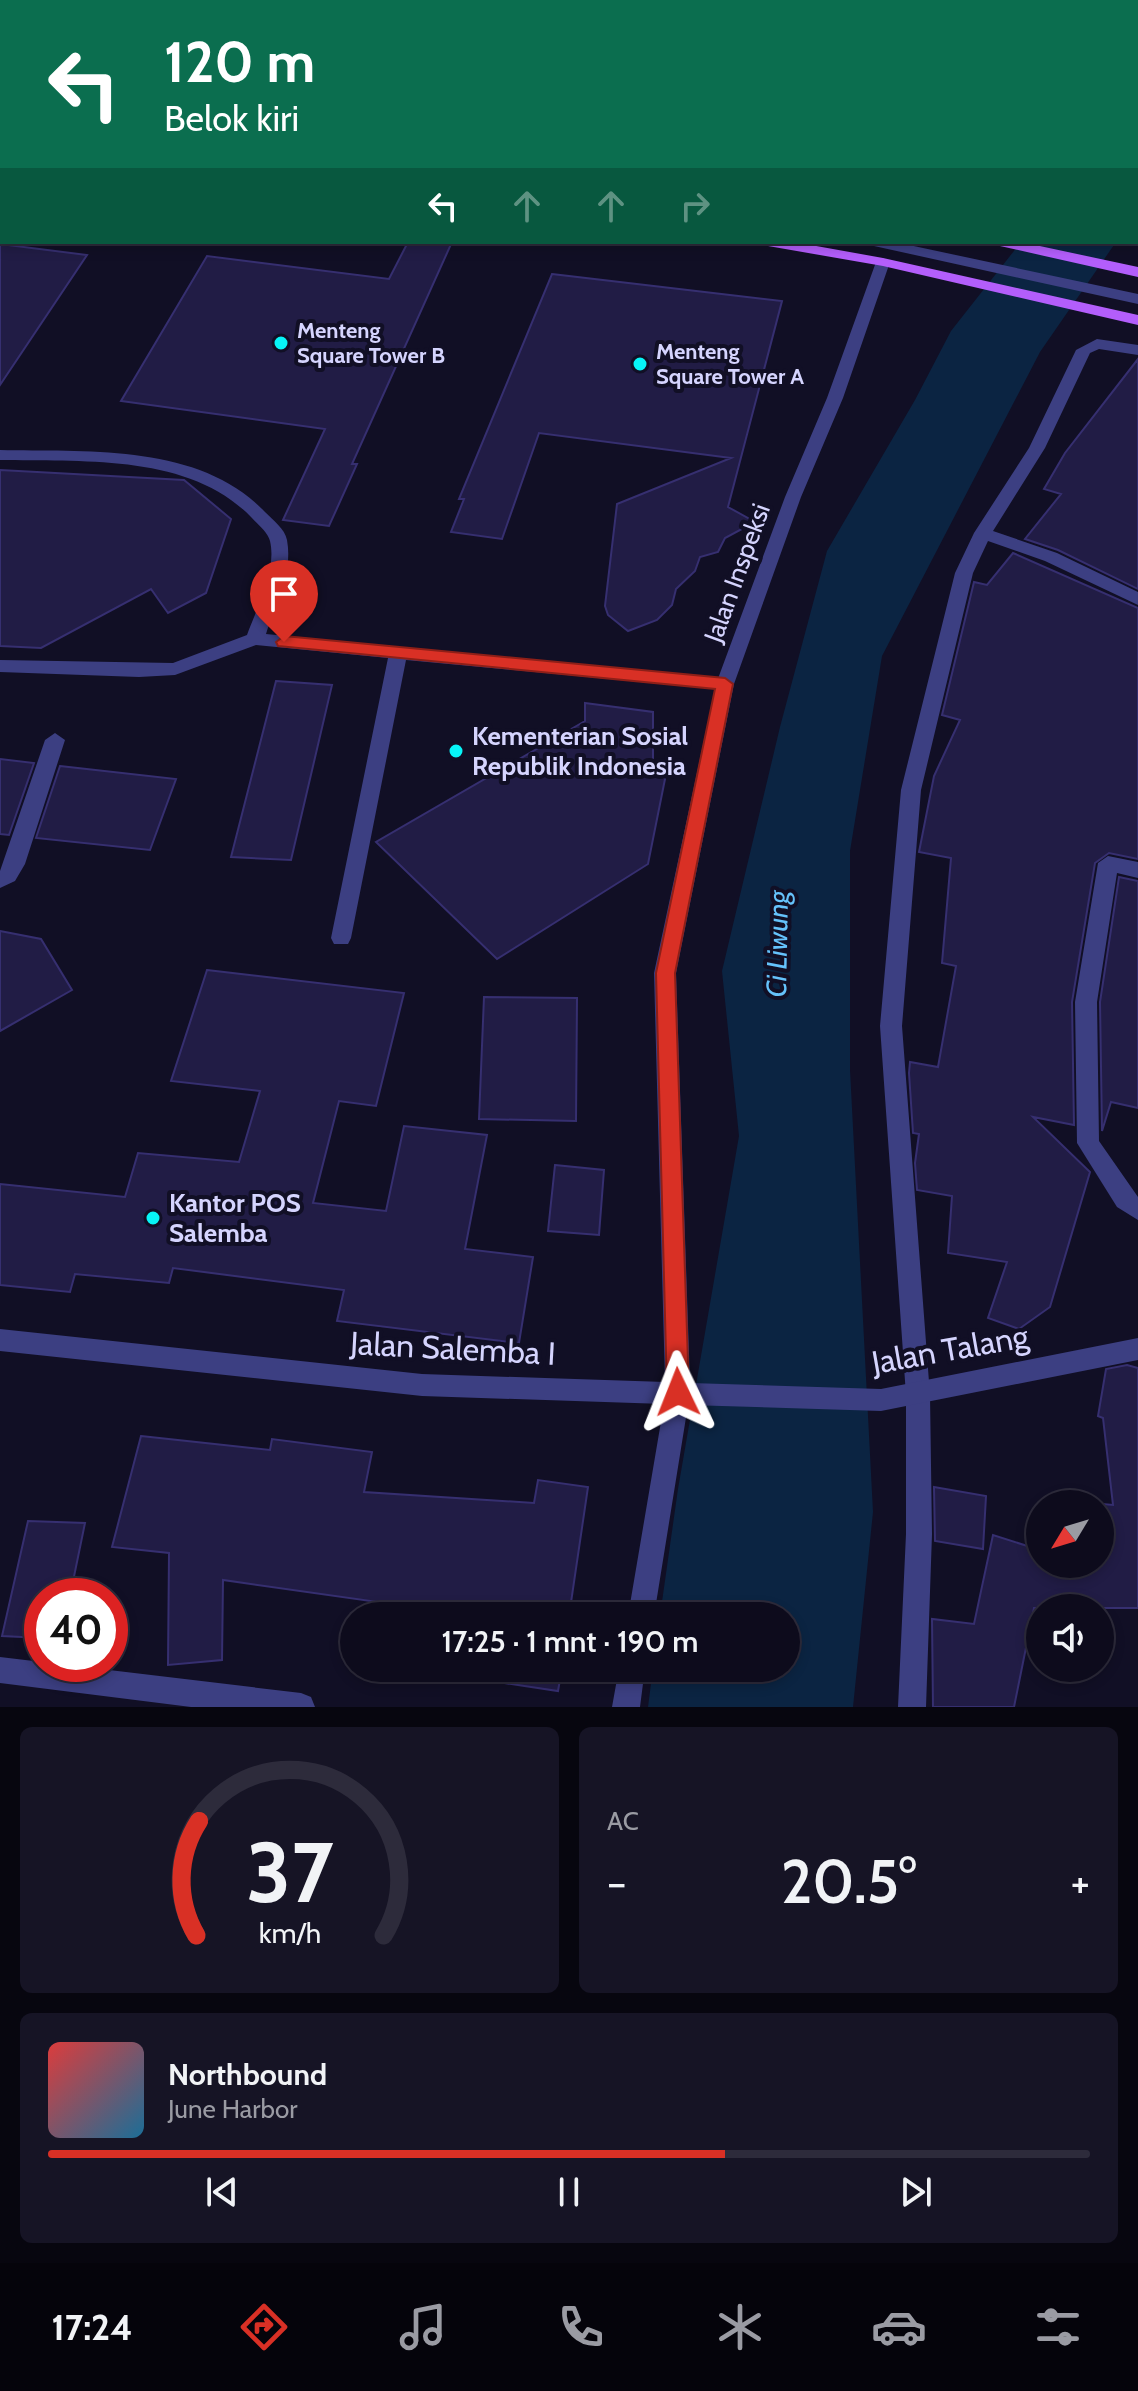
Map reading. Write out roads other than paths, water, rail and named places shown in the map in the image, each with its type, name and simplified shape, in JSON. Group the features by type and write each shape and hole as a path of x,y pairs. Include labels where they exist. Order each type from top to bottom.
{"main road":[{"path":"780,244 883,262 1138,320"},
{"path":"1009,244 1138,272"}],"street":[{"path":"884,244 1135,299"},
{"name":"Jalan Inspeksi","path":"682,1393 665,973 725,684 793,497 835,398 883,262"},
{"path":"912,1707 919,1534 918,1395 891,1026 911,790 964,573 983,533 1037,448 1084,350 1097,344 1138,350"},
{"path":"0,455 170,467 208,479 237,494 278,536 281,562 255,639"},
{"path":"983,533 1051,557 1138,599"},
{"path":"0,666 164,670 200,662 255,639 725,684"},
{"path":"341,938 398,652"},
{"path":"0,880 8,876 15,864 55,740"},
{"path":"1138,870 1108,863 1086,1002 1088,1143 1125,1200 1138,1210"},
{"name":"Jalan Salemba I","path":"0,1340 422,1385 682,1393"},
{"name":"Jalan Talang","path":"682,1393 881,1400 1138,1349"},
{"path":"644,1602 682,1393"},
{"path":"0,1670 301,1707"},
{"path":"626,1707 630,1682"}],"water":[{"name":"Ci Liwung","path":"1019,244 1115,244 1040,352 882,656 850,851 850,1070 873,1512 853,1707 648,1707 651,1682 800,1682 800,1602 662,1602 678,1489 739,1136 722,971 780,727 827,551 915,400 951,331"}],"place":[{"name":"Menteng Square Tower B","path":"281,343"},
{"name":"Menteng Square Tower A","path":"640,364"},
{"name":"Kementerian Sosial Republik Indonesia","path":"456,751"},
{"name":"Kantor POS Salemba","path":"153,1218"}]}
